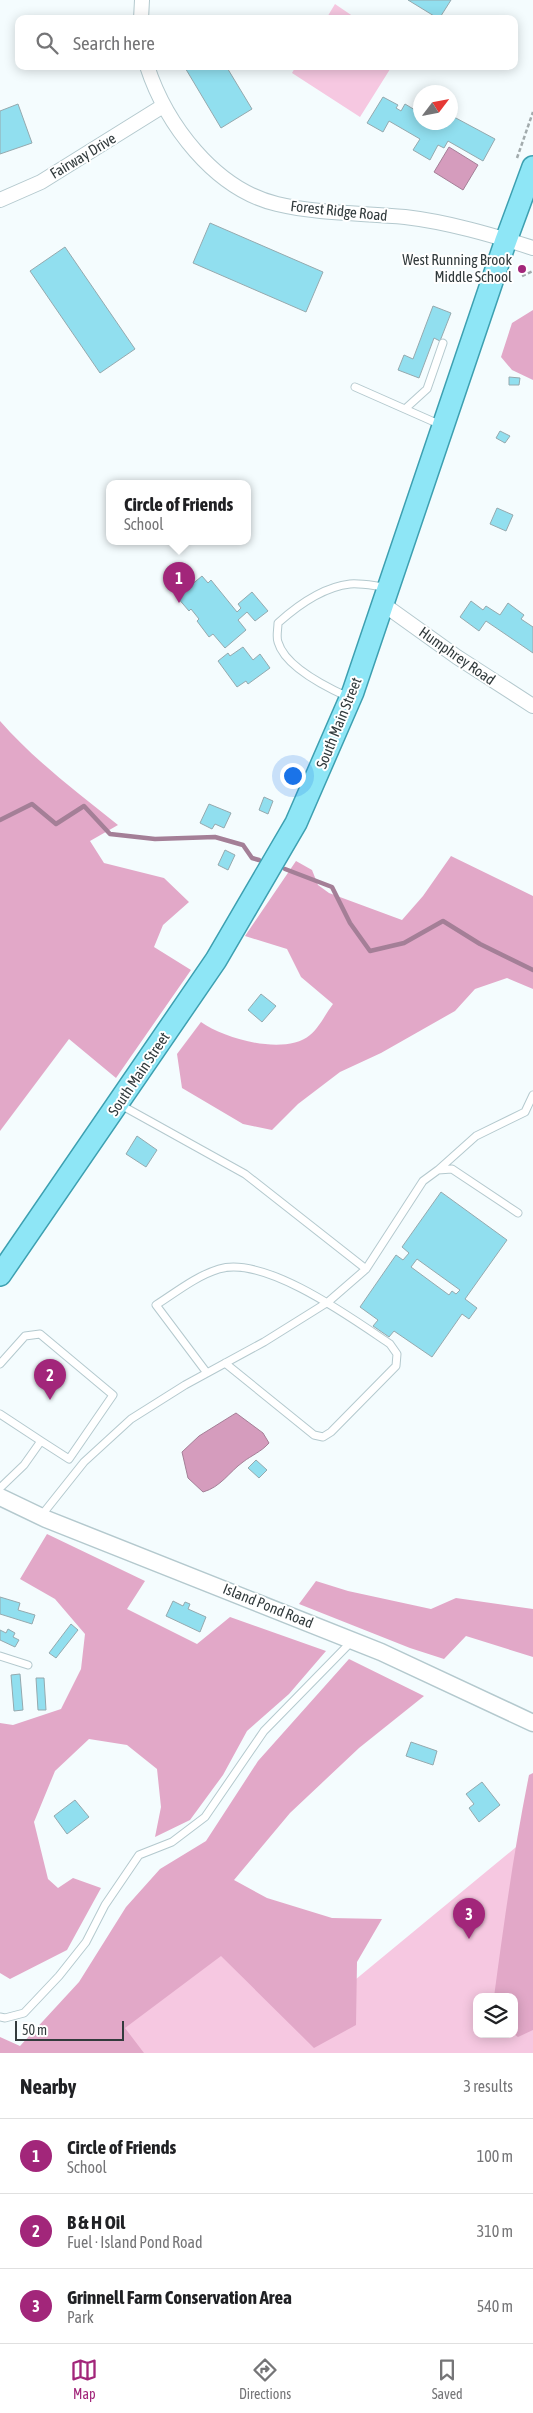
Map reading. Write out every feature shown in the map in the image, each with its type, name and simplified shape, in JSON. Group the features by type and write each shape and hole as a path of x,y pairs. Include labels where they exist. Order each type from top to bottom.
{"main road":[{"name":"South Main Street","path":"0,1275 216,960 272,867 307,800 350,698 506,240 533,167"}],"street":[{"path":"141,15 142,0"},
{"name":"Forest Ridge Road","path":"149,70 163,106 175,125 211,166 252,194 274,204 328,212 405,217 436,222 533,248"},
{"name":"Fairway Drive","path":"0,200 41,182 163,106"},
{"name":"Humphrey Road","path":"386,596 457,657 533,706"},
{"name":"Island Pond Road","path":"0,1497 41,1516 353,1640 533,1723"}],"lane":[{"path":"405,409 427,390 443,343"},
{"path":"355,386 443,426"},
{"path":"350,698 315,681 285,656 277,642 278,623 298,605 324,592 350,584 386,596"},
{"path":"41,1516 84,1462 131,1419 208,1372 264,1342 328,1302 366,1269 423,1181 476,1136 525,1112 533,1095"},
{"path":"118,1104 245,1174 366,1269"},
{"path":"438,1170 452,1169 518,1213"},
{"path":"208,1372 156,1306 197,1279 220,1269 248,1269 290,1283 328,1302 390,1344 397,1354 396,1366 324,1437 314,1435 226,1363"},
{"path":"0,1364 25,1336 40,1334 112,1395 69,1459 0,1414"},
{"path":"0,1488 24,1465 41,1441"},
{"path":"0,2017 5,2018 24,2012 59,1976 86,1942 104,1905 139,1855 172,1842 205,1817 264,1731 353,1640"},
{"path":"0,1656 28,1665"}],"path":[{"path":"522,276 533,271"}],"shaded area":[{"path":"335,4 351,15 328,15"},
{"path":"294,70 389,70 360,117 292,73"},
{"path":"449,147 478,165 463,190 434,172"},
{"path":"533,310 533,380 512,370 501,357 512,323"},
{"path":"0,721 41,762 118,825 90,841 104,863 164,878 189,902 163,925 154,947 191,970 116,1078 69,1039 0,1131"},
{"path":"451,856 533,896 533,989 507,978 475,989 455,1011 381,1053 340,1072 298,1104 272,1130 243,1124 182,1088 177,1054 201,1022 239,1039 271,1045 286,1044 299,1041 310,1035 333,1004 301,977 287,949 245,936 296,861 312,870 318,885 329,893 402,920 423,896"},
{"path":"236,1413 263,1433 269,1443 238,1466 215,1487 203,1492 188,1478 182,1452 199,1436"},
{"path":"47,1534 145,1581 127,1609 197,1644 230,1617 326,1651 289,1694 247,1731 223,1775 190,1820 155,1837 161,1807 157,1769 127,1745 89,1739 55,1771 34,1822 48,1879 58,1888 73,1878 101,1888 67,1950 10,1979 0,1973 0,1723 13,1725 61,1709 81,1669 85,1634 55,1599 20,1579"},
{"path":"316,1581 348,1591 431,1609 456,1598 533,1609 533,1657 466,1636 444,1659 410,1648 299,1604"},
{"path":"349,1659 424,1696 359,1748 290,1813 234,1880 267,1898 332,1918 382,1919 357,1962 356,2025 314,2048 221,1956 125,2028 144,2053 0,2053 0,2037 20,2046 79,1982 126,1907 160,1869 206,1841 258,1761"},
{"path":"533,1773 533,2030 518,2037 518,1993 495,1993 529,1775"},
{"path":"533,1833 533,2053 53,2053 156,1881 321,2008"}],"building":[{"path":"408,0 451,0 442,15 432,15"},
{"path":"186,70 228,70 252,109 221,128"},
{"path":"383,97 398,105 396,108 401,111 405,104 413,109 413,130 458,130 458,119 495,139 483,161 448,141 444,148 438,145 430,160 413,150 420,139 389,121 383,132 367,123"},
{"path":"18,104 32,143 0,154 0,111"},
{"path":"210,223 323,272 306,312 193,263"},
{"path":"65,247 135,349 100,373 30,271"},
{"path":"433,306 451,313 440,341 434,338 419,378 398,370 404,355 413,359"},
{"path":"509,377 520,378 519,385 509,385"},
{"path":"500,431 510,436 505,443 496,438"},
{"path":"497,508 513,515 506,531 490,524"},
{"path":"202,576 208,583 211,580 237,612 241,608 238,604 252,592 268,611 255,621 247,612 238,620 246,630 225,648 213,634 209,637 191,609 189,611 177,597"},
{"path":"471,601 483,610 486,606 500,615 508,603 524,615 521,619 533,627 533,653 486,621 479,631 460,617"},
{"path":"243,647 253,660 260,654 270,668 248,684 246,681 237,687 218,661 228,653 230,656"},
{"path":"264,797 273,801 268,814 259,810"},
{"path":"209,804 231,813 224,828 215,824 212,829 200,823"},
{"path":"225,850 235,855 228,870 218,865"},
{"path":"261,994 276,1006 262,1022 248,1010"},
{"path":"137,1136 157,1150 146,1167 126,1154"},
{"path":"441,1192 507,1240 465,1299 477,1308 469,1319 462,1314 432,1357 394,1331 389,1337 373,1326 378,1320 360,1307 396,1255 403,1260 409,1253 402,1247","holes":["417,1259 460,1290 456,1294 452,1291 449,1295 411,1267"]},
{"path":"256,1460 267,1470 259,1478 248,1468"},
{"path":"0,1597 20,1603 18,1610 35,1615 32,1624 0,1614"},
{"path":"173,1601 183,1606 185,1602 190,1604 188,1609 206,1617 200,1632 166,1616"},
{"path":"71,1624 78,1630 56,1658 49,1653"},
{"path":"8,1629 15,1633 13,1637 19,1640 15,1647 0,1640 0,1630 6,1633"},
{"path":"20,1674 23,1710 14,1711 11,1675"},
{"path":"36,1678 44,1678 46,1710 38,1710"},
{"path":"411,1742 437,1751 433,1765 406,1756"},
{"path":"482,1782 500,1805 479,1822 469,1808 474,1804 466,1794"},
{"path":"75,1800 89,1817 67,1834 54,1816"}],"waterway":[{"path":"0,820 32,804 56,824 84,806 110,834 155,839 215,837 243,845 252,858 259,860"},
{"path":"285,869 332,887 350,923 370,951 404,943 443,921 480,944 533,970"}],"place":[{"name":"West Running Brook Middle School","path":"522,269"},
{"name":"Circle of Friends","path":"179,603"},
{"name":"B & H Oil","path":"50,1400"},
{"name":"Grinnell Farm Conservation Area","path":"469,1939"}]}
